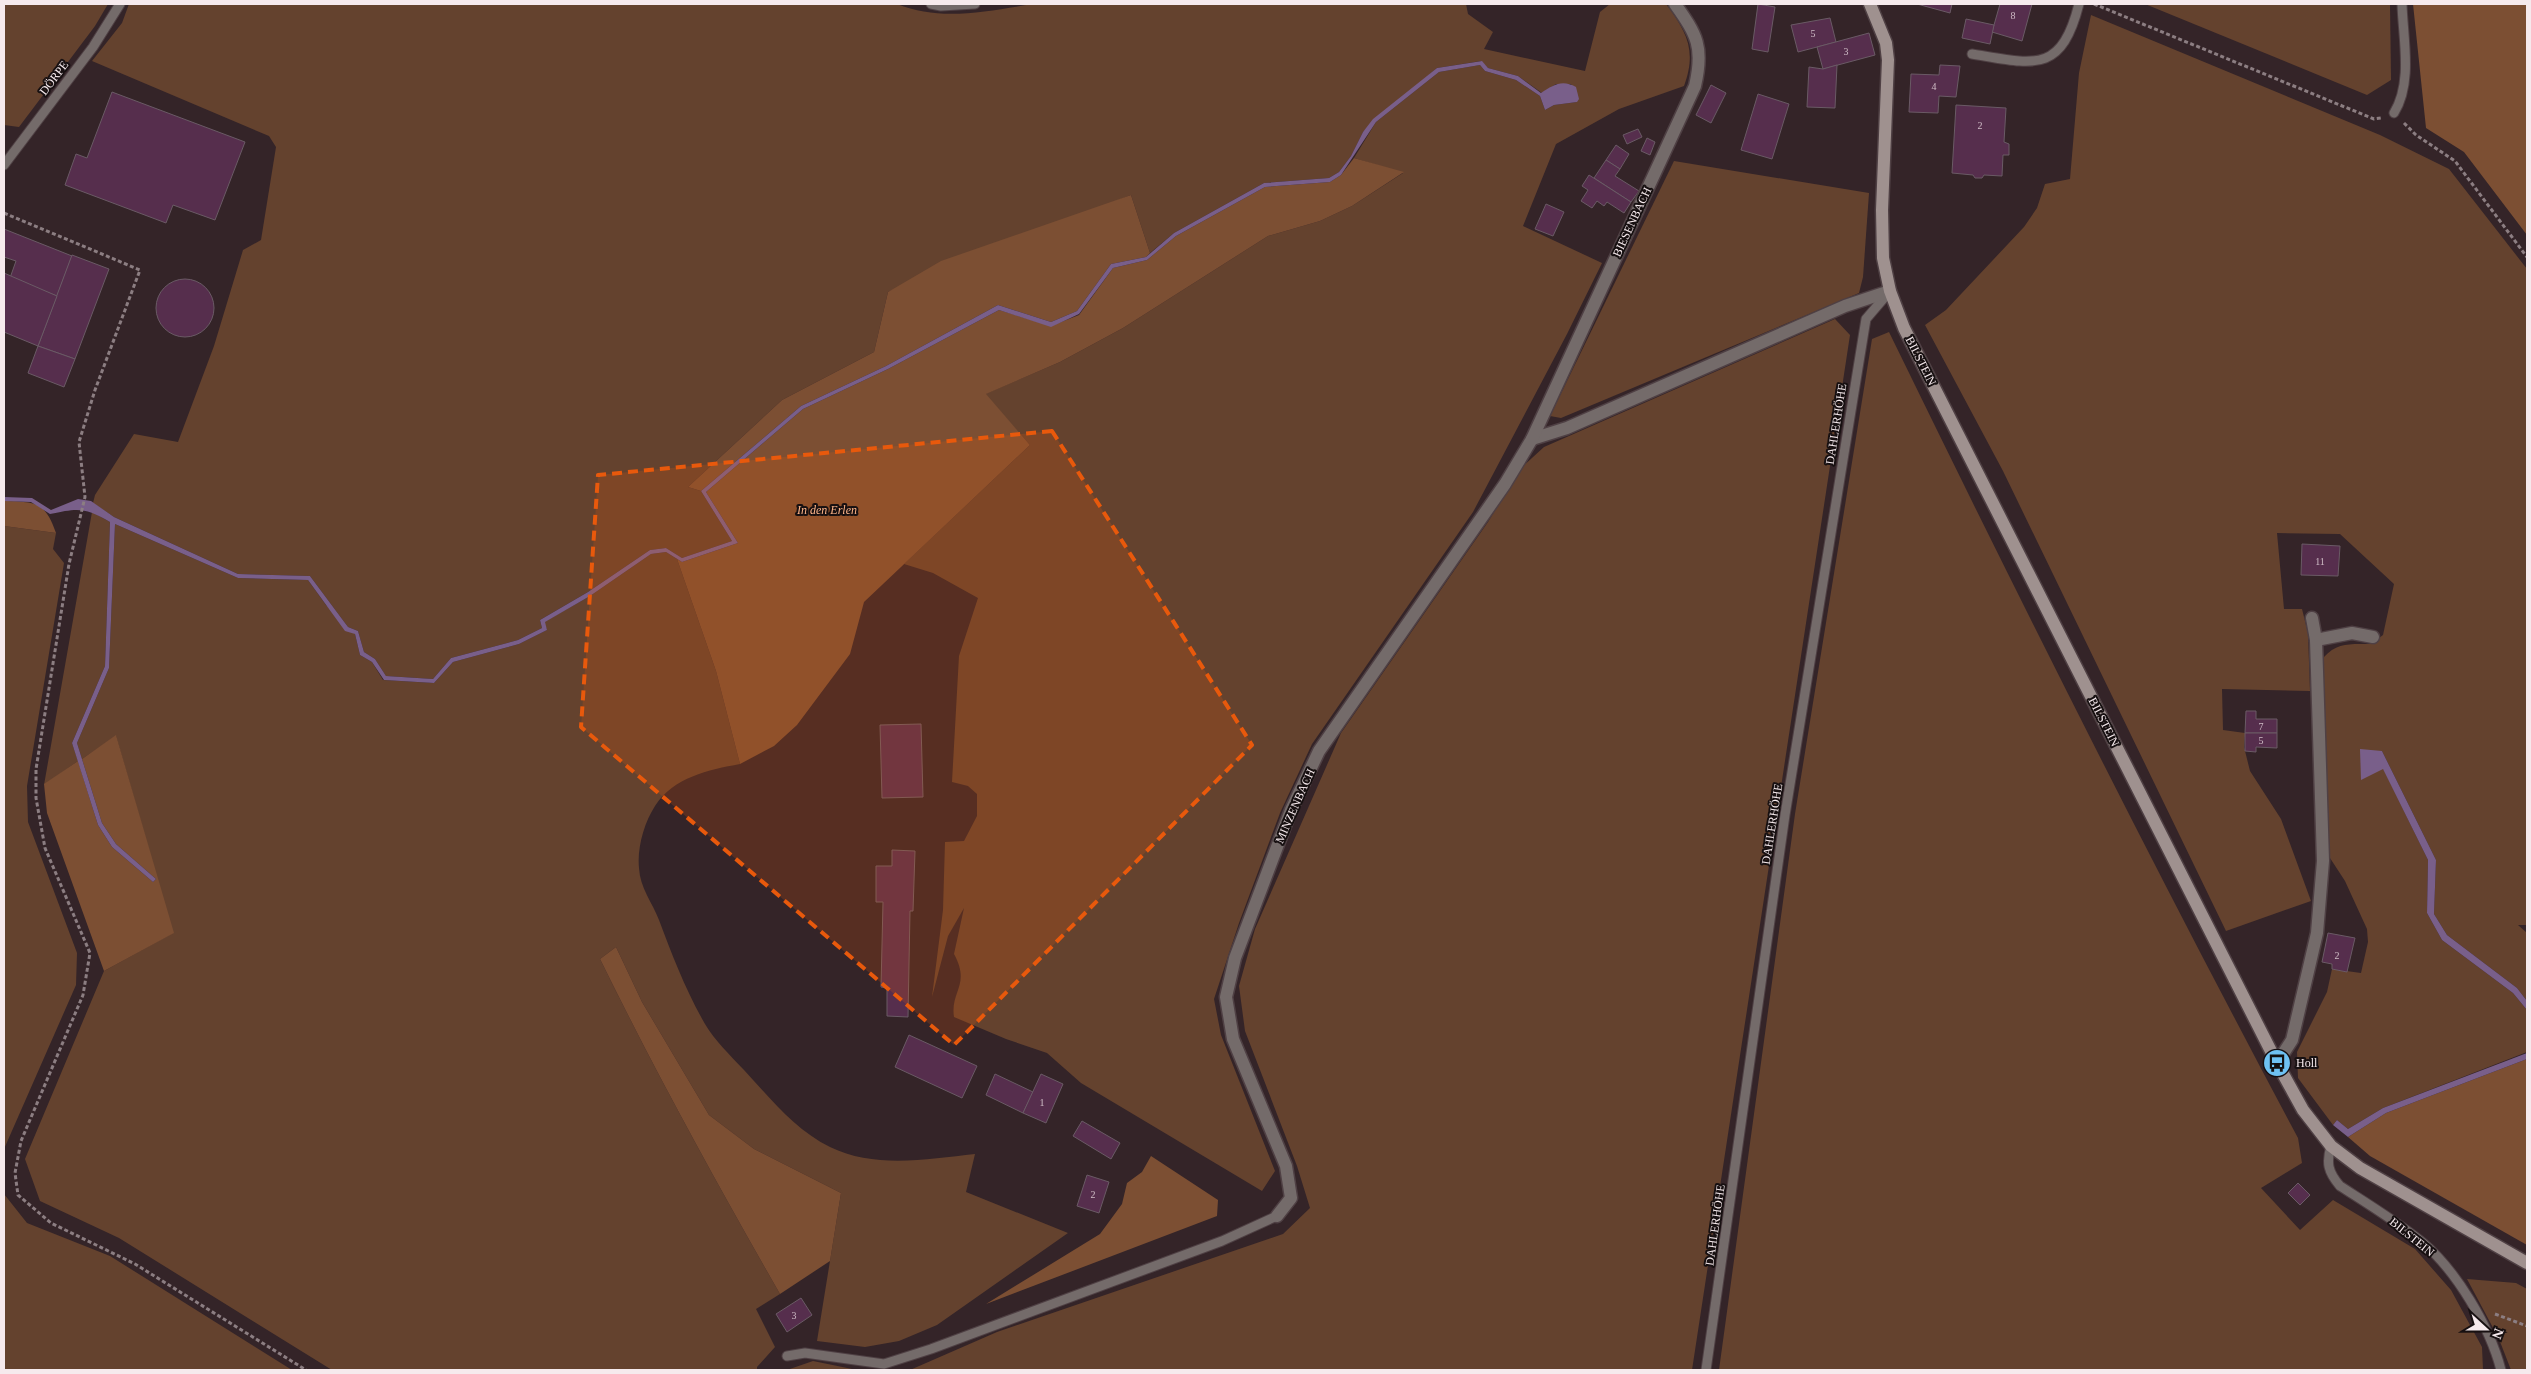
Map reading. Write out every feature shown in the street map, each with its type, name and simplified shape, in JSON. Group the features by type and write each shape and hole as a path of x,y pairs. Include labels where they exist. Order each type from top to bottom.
{"street":[{"name":"BIESENBACH","path":"1532,439 1695,86 1700,64 1699,47 1693,29 1675,4"},
{"path":"1532,439 1566,428 1845,306 1890,291 1883,258 1882,210 1888,60 1886,43 1870,4"},
{"name":"BILSTEIN","path":"1890,291 1904,328 2277,1063 2303,1110 2331,1146 2360,1168 2527,1263"},
{"name":"MINZENBACH","path":"1277,1216 1291,1198 1286,1166 1233,1039 1226,996 1235,958 1291,810 1319,751 1505,484 1532,439"},
{"path":"2277,1063 2292,1040 2317,933 2323,860 2316,640 2312,618"},
{"path":"2316,640 2352,633 2373,638"}],"lane":[{"name":"DÖRPE","path":"4,165 93,47 120,4"},
{"path":"931,4 941,6 975,4"},
{"path":"1972,54 2012,61 2038,62 2056,53 2067,38 2079,4"},
{"path":"2394,113 2402,100 2405,83 2402,4"},
{"name":"DAHLERHÖHE","path":"1706,1370 1785,815 1866,319 1890,291"},
{"name":"BILSTEIN","path":"2331,1146 2327,1168 2333,1178 2340,1186 2424,1243 2442,1263 2473,1307 2489,1337 2501,1370"},
{"path":"787,1356 805,1353 884,1364 931,1349 1222,1241 1277,1216"}],"path":[{"path":"2094,4 2374,119 2394,113 2416,135 2455,162 2527,257"},
{"path":"4,214 140,270 95,390 79,442 85,497 69,564 36,769 36,798 45,848 90,953 83,995 21,1141 15,1173 18,1194 51,1223 134,1264 306,1370"},
{"path":"2473,1307 2527,1326"}],"highlighted area":[{"path":"1052,431 1252,745 954,1045 581,727 598,475"}],"shaded area":[{"path":"4,4 108,4 95,26 19,127 4,125"},
{"path":"129,4 897,4 930,13 947,14 981,12 1033,4 1466,4 1468,14 1493,32 1484,49 1585,71 1600,12 1610,4 1666,4 1688,42 1690,62 1684,86 1619,109 1556,144 1523,226 1602,263 1567,334 1473,512 1312,744 1280,813 1239,923 1214,999 1221,1035 1275,1171 1262,1191 1081,1083 1047,1053 1006,1039 954,1017 955,1001 961,973 954,954 964,908 948,936 932,997 943,910 945,842 964,841 977,816 977,794 968,786 952,782 959,656 978,598 933,573 904,564 1030,445 985,394 1060,362 1123,328 1268,236 1320,221 1352,206 1403,173 1354,158 1376,122 1439,72 1480,65 1485,71 1516,80 1540,96 1545,110 1554,105 1577,102 1571,84 1556,84 1542,93 1518,76 1488,68 1481,61 1437,68 1363,132 1351,156 1339,172 1329,178 1264,183 1174,233 1150,253 1131,195 888,292 874,352 782,400 688,487 701,491 732,541 682,558 666,548 650,550 588,592 540,620 542,628 518,640 451,658 433,679 386,676 375,659 364,652 358,631 348,627 310,576 238,574 114,517 93,503 95,495 134,434 178,442 214,346 243,250 261,240 276,147 269,136 92,61 122,23"},
{"path":"2145,4 2390,4 2391,80 2367,95"},
{"path":"2091,15 2380,135 2449,169 2527,269 2527,925 2518,925 2527,933 2527,1001 2517,988 2447,935 2434,914 2436,860 2382,751 2361,779 2383,768 2428,860 2427,913 2442,940 2513,993 2527,1010 2527,1052 2383,1108 2348,1129 2337,1120 2333,1125 2298,1078 2297,1052 2327,992 2332,969 2361,973 2368,942 2367,929 2345,881 2330,858 2324,746 2324,657 2340,646 2371,644 2383,635 2394,584 2340,534 2277,533 2284,609 2302,609 2308,633 2310,691 2222,689 2223,730 2245,733 2244,747 2250,771 2281,819 2311,901 2226,931 2003,471 1925,325 1946,310 2024,227 2037,208 2045,184 2070,179 2079,73"},
{"path":"1482,61 1488,68 1518,76 1541,93 1558,84 1566,83 1576,87 1579,99 1577,102 1554,105 1545,110 1540,96 1516,80 1485,71 1480,65 1439,72 1376,122 1341,175 1330,182 1265,187 1176,236 1147,260 1113,268 1079,314 1051,327 999,310 888,369 803,409 706,492 738,543 682,562 666,552 651,554 590,596 545,622 547,630 519,644 453,662 434,683 384,680 372,662 360,655 355,634 345,631 308,580 238,578 115,524 109,668 77,743 102,823 116,844 156,879 153,882 112,847 98,825 72,743 105,666 110,522 81,510 50,514 31,502 4,501 4,497 32,498 51,510 78,499 91,501 114,517 238,574 310,576 348,627 358,631 364,652 375,659 386,676 433,679 451,658 518,640 542,628 540,620 588,592 650,550 666,548 682,558 732,541 701,491 801,406 886,366 998,305 1051,322 1077,311 1111,264 1146,257 1174,233 1264,183 1329,178 1339,172 1351,156 1363,132 1373,119 1437,68"},
{"path":"1674,161 1869,193 1863,277 1859,293 1561,418 1550,416"},
{"path":"1835,319 1850,335 1692,1370 910,1370 997,1332 1283,1234 1310,1208 1297,1166 1245,1031 1239,986 1255,929 1341,733 1488,522 1520,469 1544,447"},
{"path":"1889,332 2090,737 2298,1138 2302,1163 2261,1188 2300,1230 2333,1200 2415,1249 2451,1290 2482,1347 2483,1370 1719,1370 1795,814 1872,339"},
{"path":"92,512 110,522 105,666 72,743 78,761 44,785"},
{"path":"115,524 238,578 308,580 326,605 355,634 360,655 372,662 383,680 434,683 453,662 519,644 547,630 544,622 590,596 651,554 666,552 677,559 716,671 740,764 693,776 672,788 663,796 651,813 645,828 640,844 639,868 644,888 659,920 674,960 705,1024 723,1048 773,1102 794,1123 817,1140 847,1154 883,1160 920,1160 975,1154 966,1192 1068,1233 937,1325 899,1341 865,1347 817,1341 841,1193 754,1149 709,1115 642,1002 616,947 600,959 687,1128 780,1294 756,1309 775,1347 757,1367 757,1370 332,1370 119,1238 40,1201 25,1159 104,971 173,933 116,736 82,759 77,743 109,668"},
{"path":"4,526 56,533 53,549 64,563 27,786 28,822 77,953 76,985 4,1149"},
{"path":"2360,749 2382,751 2436,860 2434,914 2447,935 2517,988 2527,1001 2527,1010 2513,993 2442,940 2427,913 2428,860 2383,769 2361,780"},
{"path":"2527,1053 2527,1059 2386,1113 2348,1137 2333,1125 2337,1120 2348,1129 2383,1108"},
{"path":"4,1194 27,1223 110,1256 292,1370 4,1370"},
{"path":"2467,1279 2516,1283 2527,1289 2527,1370 2511,1370 2499,1339"},
{"path":"813,1361 857,1370 787,1370"}],"green space":[{"path":"2413,4 2527,4 2527,235 2464,152 2426,128"},
{"name":"In den Erlen","path":"1354,158 1404,172 1352,206 1320,221 1268,236 1123,328 1060,362 986,394 1030,445 864,602 850,654 797,725 774,746 740,764 716,671 677,559 682,562 738,543 706,492 803,409 888,369 999,310 1051,326 1079,315 1113,268 1147,260 1176,236 1265,187 1330,182 1341,175"},
{"path":"1131,195 1150,253 1146,257 1111,264 1077,311 1051,322 998,305 886,366 801,406 701,491 688,487 782,400 874,352 888,292 941,261"},
{"path":"4,501 38,505 48,515 56,533 4,526"},
{"path":"116,735 174,933 104,971 47,813 44,784 78,761 98,825 112,847 153,882 156,879 116,844 102,823 82,759"},
{"path":"616,947 642,1002 709,1115 754,1149 841,1193 830,1261 780,1294 687,1128 600,959"},
{"path":"2527,1059 2527,1245 2370,1156 2348,1137 2386,1113"},
{"path":"1151,1156 1218,1200 1217,1216 986,1304 1100,1234 1122,1204 1127,1183 1142,1172"}],"building":[{"path":"1758,4 1775,7 1768,52 1752,49"},
{"path":"1917,4 1952,4 1950,13"},
{"path":"2000,4 2032,4 2022,41 1992,32"},
{"path":"1830,18 1836,42 1798,52 1791,25"},
{"path":"1966,19 1994,25 1990,44 1962,38"},
{"path":"1869,33 1875,55 1823,69 1817,47"},
{"path":"1837,65 1835,108 1807,107 1809,67 1823,69"},
{"path":"1940,65 1960,66 1956,97 1939,96 1938,113 1909,112 1911,74 1939,75"},
{"path":"1711,85 1726,93 1711,123 1696,115"},
{"path":"112,92 245,142 215,220 173,205 166,223 65,185 76,154 87,158"},
{"path":"1758,94 1789,104 1772,159 1741,150"},
{"path":"1956,105 2006,108 2004,142 2009,144 2009,155 2003,155 2002,176 1984,175 1982,178 1975,178 1973,175 1952,173"},
{"path":"1638,129 1642,137 1627,144 1623,135"},
{"path":"1647,138 1655,142 1650,155 1641,151"},
{"path":"1616,145 1629,154 1620,169 1606,160"},
{"path":"1606,160 1620,169 1615,176 1639,191 1631,202 1594,178"},
{"path":"1589,175 1631,202 1624,213 1607,202 1604,206 1597,201 1592,208 1581,201 1588,190 1582,186"},
{"path":"1546,204 1564,212 1553,236 1535,229"},
{"path":"4,229 72,256 57,296 10,278 16,261 4,257"},
{"path":"72,255 109,269 75,359 38,346"},
{"path":"4,273 57,296 38,346 4,332"},
{"path":"185,279 196,281 209,292 214,308 212,319 201,332 185,337 174,335 161,324 156,308 158,297 169,284"},
{"path":"38,346 75,359 64,387 28,373"},
{"path":"2302,544 2340,546 2338,576 2301,575"},
{"path":"2246,711 2256,711 2256,719 2277,719 2277,733 2245,733"},
{"path":"921,724 923,797 882,798 880,725"},
{"path":"2245,733 2277,733 2277,748 2256,747 2256,752 2245,751"},
{"path":"892,850 915,851 913,911 910,911 908,1017 887,1016 887,988 881,987 883,902 876,902 876,866 892,866"},
{"path":"2328,933 2355,938 2347,972 2332,969 2332,964 2322,962"},
{"path":"909,1035 977,1066 962,1098 895,1067"},
{"path":"995,1074 1033,1092 1023,1113 986,1095"},
{"path":"1041,1074 1063,1084 1046,1123 1023,1113"},
{"path":"1082,1121 1120,1143 1111,1159 1073,1136"},
{"path":"1087,1175 1109,1182 1099,1213 1077,1206"},
{"path":"2298,1183 2310,1195 2300,1205 2288,1193"},
{"path":"801,1298 812,1315 787,1332 776,1314"}],"place":[{"name":"Holl","path":"2277,1063"}]}
